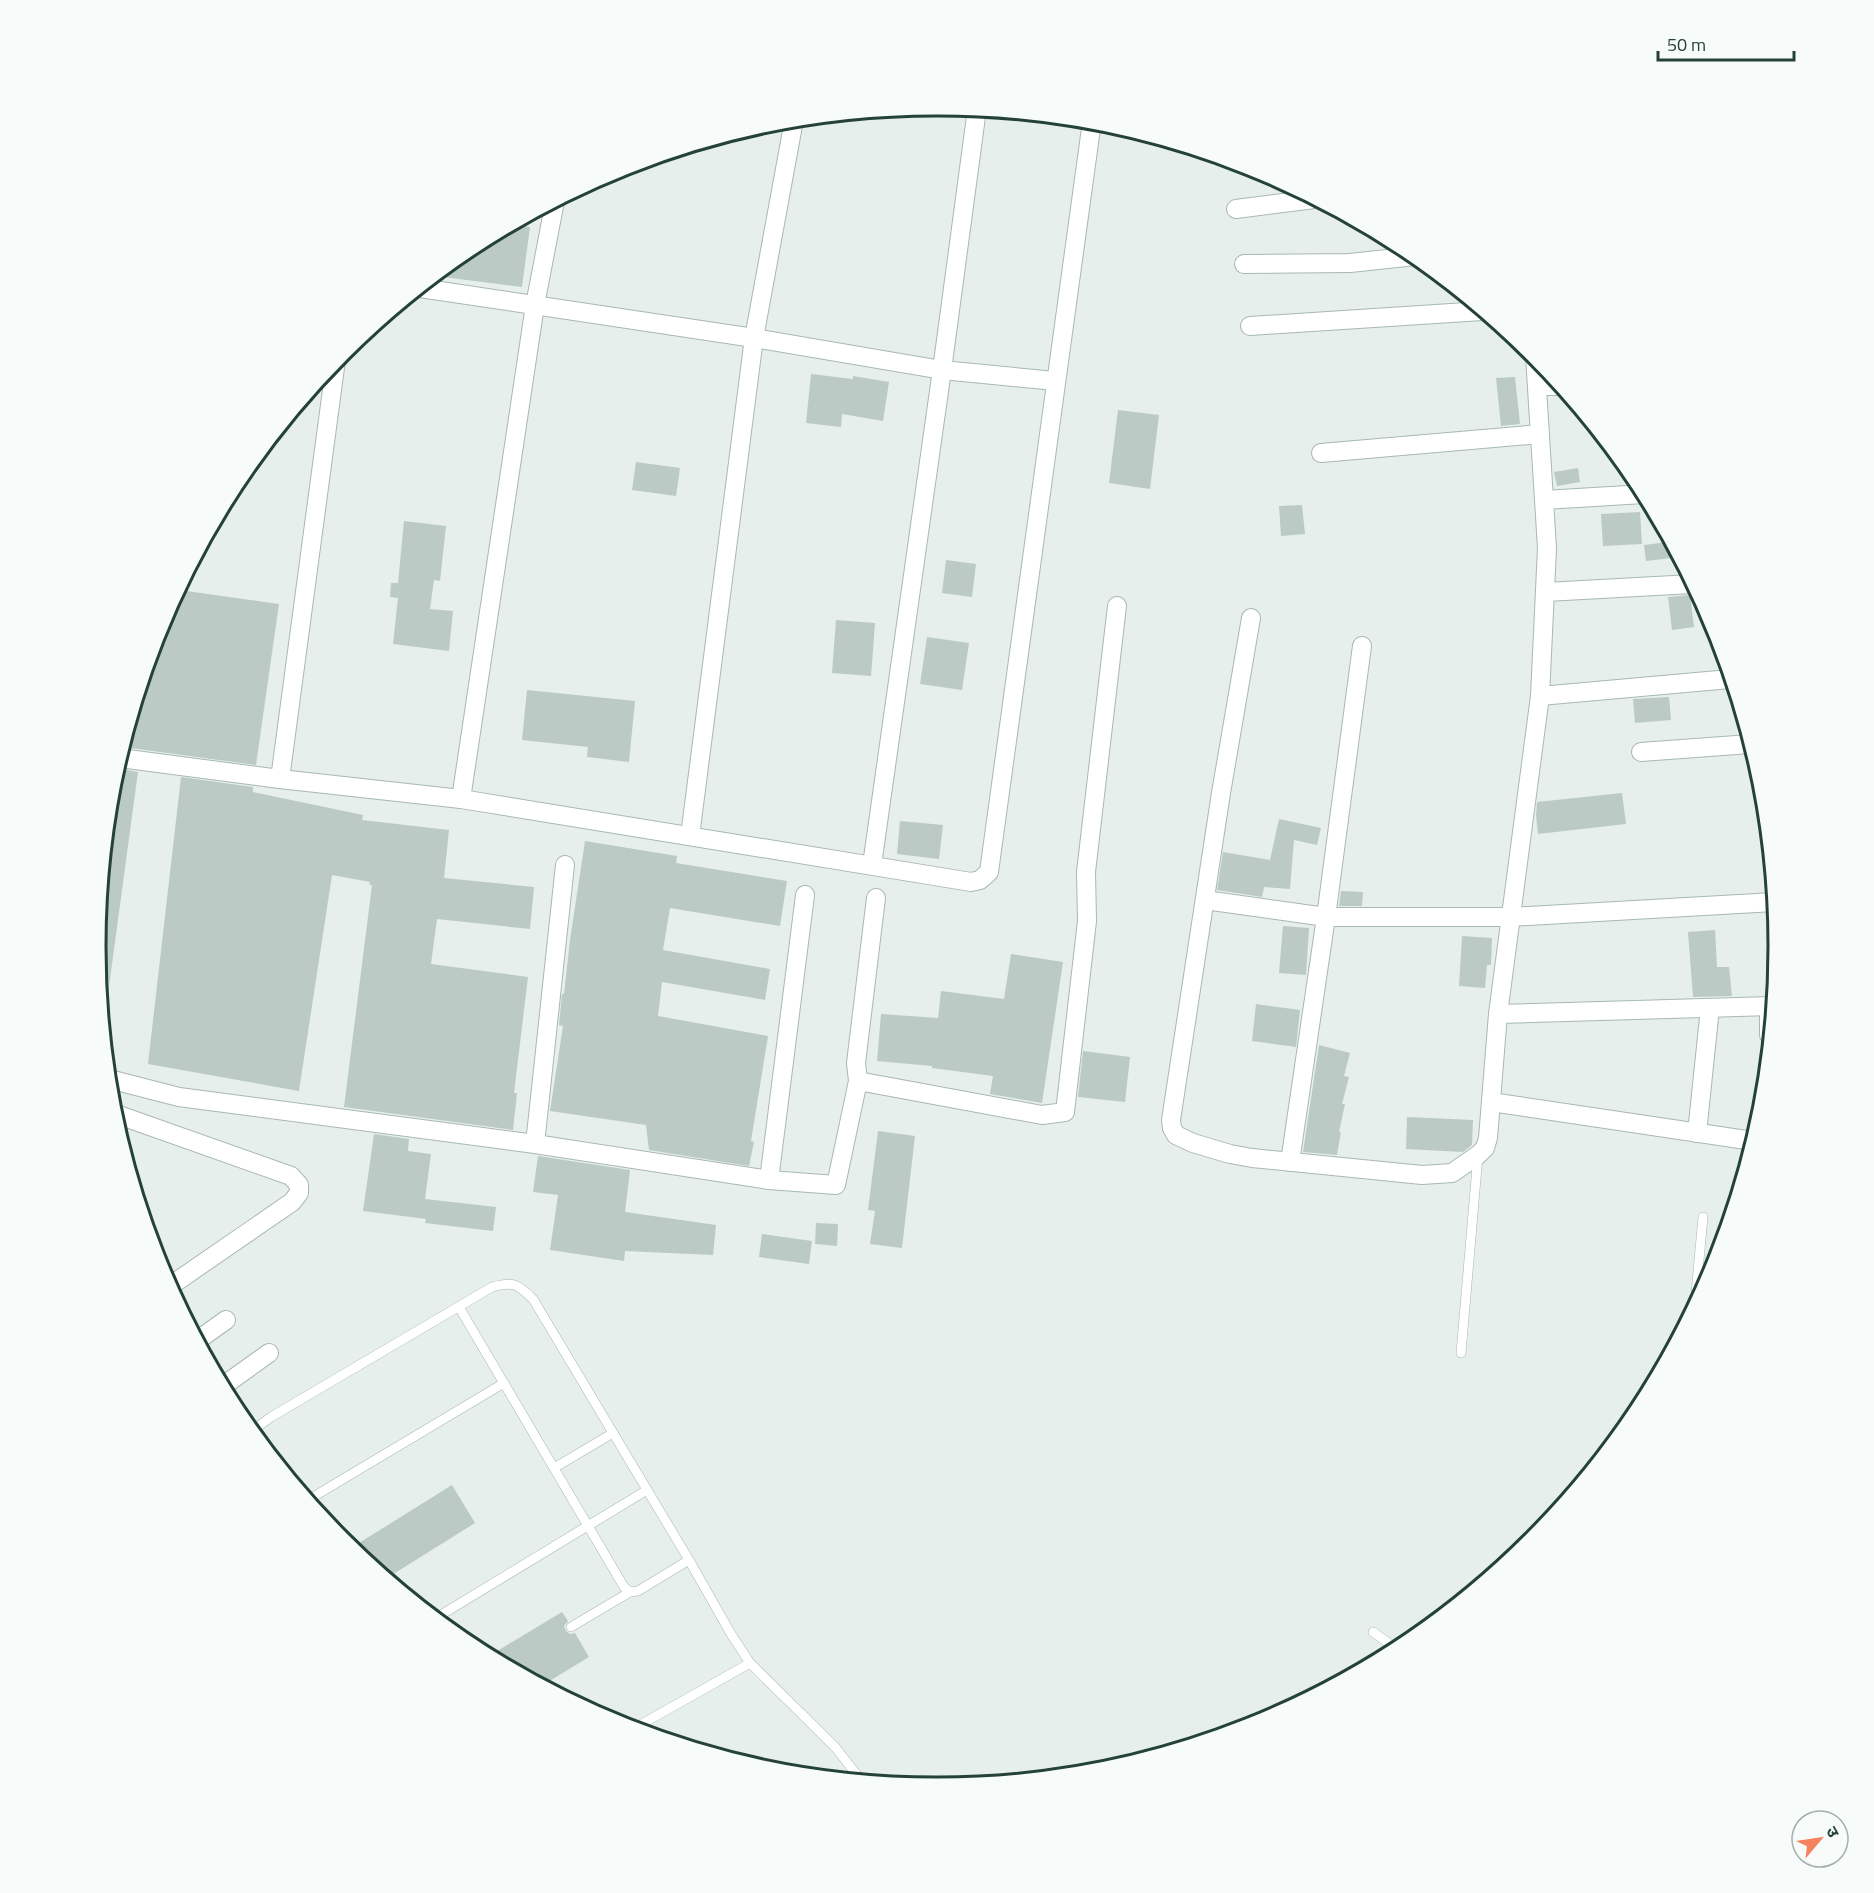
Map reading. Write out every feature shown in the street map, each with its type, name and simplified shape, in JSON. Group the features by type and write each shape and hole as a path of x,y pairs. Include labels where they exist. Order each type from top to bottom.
{"street":[{"path":"872,865 976,117"},
{"path":"690,836 754,338 792,129"},
{"path":"128,759 461,799 971,882 980,880 989,872 1091,131"},
{"path":"1236,209 1301,201"},
{"path":"461,799 535,305 553,211"},
{"path":"1244,264 1350,263 1400,258"},
{"path":"429,289 754,338 942,370 1055,381"},
{"path":"1250,326 1472,312"},
{"path":"1251,618 1221,793 1171,1120 1172,1128 1176,1135 1193,1143 1252,1158 1422,1175 1452,1173 1478,1155 1485,1148 1488,1138 1497,1014 1540,696 1547,548 1536,372"},
{"path":"280,779 334,377"},
{"path":"1537,386 1549,386"},
{"path":"1321,453 1540,434"},
{"path":"1544,500 1634,495"},
{"path":"1546,592 1684,584"},
{"path":"858,1081 1042,1115 1065,1112 1087,921 1086,872 1117,606"},
{"path":"1290,1162 1362,646"},
{"path":"1540,696 1723,680"},
{"path":"1641,752 1742,745"},
{"path":"535,1144 565,864"},
{"path":"769,1180 805,895"},
{"path":"118,1081 179,1097 535,1144 769,1180 836,1185 858,1081 856,1063 876,898"},
{"path":"1205,900 1326,917 1510,917 1766,902"},
{"path":"1497,1014 1765,1006"},
{"path":"1697,1132 1710,1008"},
{"path":"1491,1102 1744,1140"},
{"path":"124,1117 291,1176 299,1185 299,1193 292,1202 177,1281"},
{"path":"204,1336 226,1320"},
{"path":"230,1381 269,1353"}],"lane":[{"path":"1461,1353 1478,1155"},
{"path":"1697,1279 1703,1218"},
{"path":"259,1426 492,1287 508,1283 521,1288 533,1299 750,1663 835,1747 855,1772"},
{"path":"459,1307 624,1587 630,1592"},
{"path":"315,1496 504,1383"},
{"path":"554,1467 613,1433"},
{"path":"443,1614 647,1490"},
{"path":"571,1627 689,1560"},
{"path":"1373,1632 1389,1643"},
{"path":"643,1723 750,1663"}],"building":[{"path":"522,227 530,227 522,287 446,277"},
{"path":"811,374 853,379 853,376 889,382 883,421 842,414 841,427 806,423"},
{"path":"1515,377 1520,424 1501,426 1496,378"},
{"path":"1118,410 1159,415 1150,489 1109,483"},
{"path":"636,462 680,468 676,496 632,490"},
{"path":"1578,468 1580,482 1557,486 1554,472"},
{"path":"1302,505 1305,534 1281,536 1279,506"},
{"path":"1640,512 1642,544 1603,546 1601,514"},
{"path":"404,521 446,526 440,581 434,580 430,609 453,611 449,651 393,644 398,598 390,597 391,583 398,583"},
{"path":"1662,543 1671,558 1646,561 1644,545"},
{"path":"946,560 976,564 972,597 942,593"},
{"path":"187,591 279,604 256,765 131,748 151,680"},
{"path":"1689,595 1694,627 1672,630 1668,597"},
{"path":"836,620 875,623 871,676 832,673"},
{"path":"927,637 969,643 962,690 920,684"},
{"path":"527,690 635,701 629,762 587,757 588,747 522,740"},
{"path":"1669,697 1671,720 1635,723 1633,699"},
{"path":"126,770 138,772 108,995 106,946 108,892 114,838"},
{"path":"181,777 253,787 253,792 363,815 362,820 449,830 444,878 534,887 530,929 437,919 431,964 528,977 514,1093 517,1093 513,1130 344,1107 372,885 369,885 370,882 332,875 299,1091 148,1064"},
{"path":"1622,793 1626,824 1538,834 1537,802"},
{"path":"1279,819 1321,828 1317,845 1294,840 1290,889 1264,887 1262,897 1217,890 1223,852 1270,860"},
{"path":"900,821 943,825 939,859 897,854"},
{"path":"585,841 677,856 676,863 787,881 780,926 670,908 663,950 770,969 765,1000 662,982 658,1016 768,1036 749,1166 649,1150 646,1125 550,1111 563,1026 559,1025 562,994 564,994"},
{"path":"1341,891 1363,892 1362,906 1339,906"},
{"path":"1283,926 1309,928 1306,975 1279,973"},
{"path":"1715,930 1717,967 1729,967 1732,996 1693,997 1688,932"},
{"path":"1462,936 1492,938 1491,965 1487,965 1485,988 1459,986"},
{"path":"1011,954 1063,962 1042,1103 990,1094 993,1076 932,1068 932,1066 877,1061 881,1014 938,1018 941,991 1004,999"},
{"path":"1256,1004 1300,1010 1296,1047 1252,1041"},
{"path":"1319,1045 1350,1053 1344,1076 1349,1077 1342,1104 1345,1104 1337,1155 1303,1152"},
{"path":"1083,1051 1130,1057 1125,1102 1078,1097"},
{"path":"1407,1117 1473,1120 1472,1145 1463,1152 1406,1149"},
{"path":"878,1131 915,1136 902,1248 870,1244 875,1211 868,1210"},
{"path":"374,1134 409,1139 408,1151 431,1154 425,1199 496,1207 493,1231 425,1223 426,1219 363,1211"},
{"path":"538,1156 630,1170 625,1212 716,1225 713,1255 625,1251 624,1261 550,1250 558,1195 533,1192"},
{"path":"816,1223 838,1224 837,1246 815,1244"},
{"path":"762,1234 812,1241 809,1264 759,1257"},
{"path":"452,1485 475,1523 393,1574 359,1543"},
{"path":"562,1612 568,1621 564,1626 566,1631 570,1634 575,1633 589,1657 550,1681 498,1651"}]}
